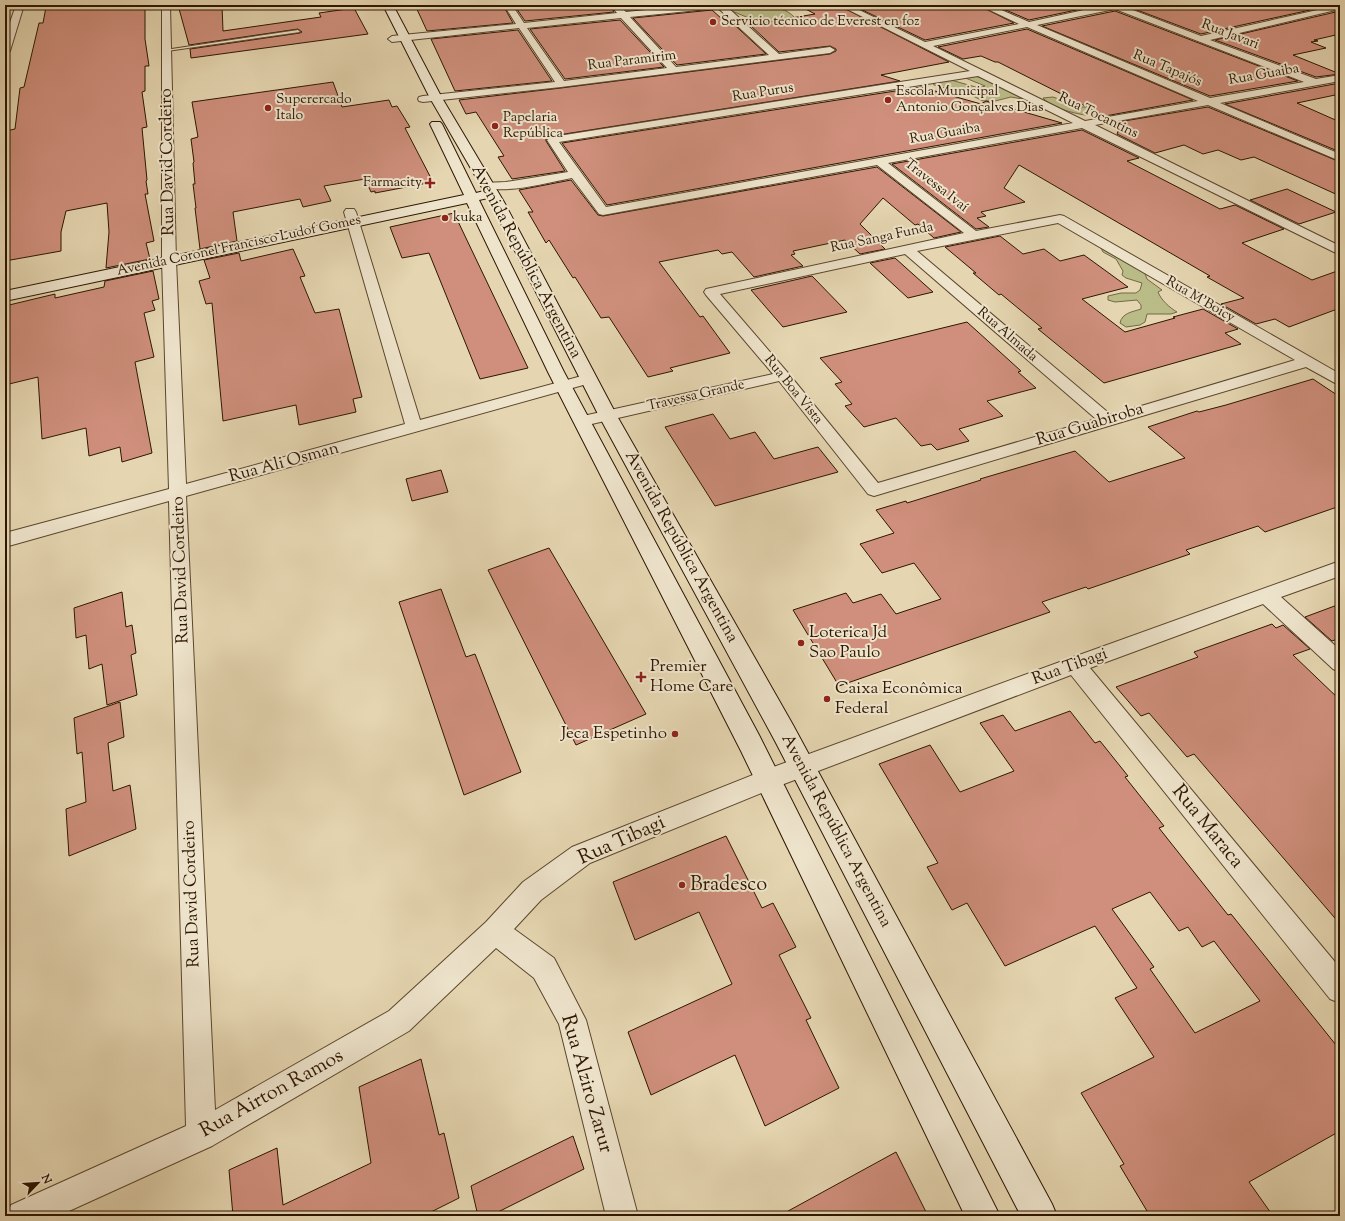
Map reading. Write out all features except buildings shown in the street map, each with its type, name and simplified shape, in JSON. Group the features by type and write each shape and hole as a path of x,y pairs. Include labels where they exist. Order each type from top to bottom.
{"main road":[{"name":"Avenida República Argentina","path":"388,5 485,190 608,416 784,733 1040,1216"},
{"name":"Avenida República Argentina","path":"416,86 423,99 485,190 564,386 768,780 982,1216"},
{"name":"Avenida Coronel Francisco Ludof Gomes","path":"5,296 169,255 485,190"},
{"name":"Avenida Coronel Francisco Ludof Gomes","path":"91,264 169,255"}],"street":[{"path":"5,51 20,5"},
{"name":"Rua David Cordeiro","path":"166,5 169,255 201,1135"},
{"path":"508,5 561,84"},
{"path":"614,5 674,70"},
{"path":"392,38 405,38 624,16 720,5 777,57"},
{"name":"Rua Tocantins","path":"843,5 1340,251"},
{"name":"Rua Tapajós","path":"983,5 1340,158"},
{"path":"924,45 1117,6"},
{"name":"Rua Javari","path":"1117,6 1334,89"},
{"path":"1201,39 1340,7"},
{"name":"Rua Paramirim","path":"423,99 561,84 830,50"},
{"name":"Rua Purus","path":"575,174 552,140 978,73"},
{"name":"Rua Guaiba","path":"575,174 603,210 880,162 1205,101 1340,78"},
{"name":"Travessa Ivaí","path":"880,162 974,235"},
{"path":"485,190 575,174"},
{"path":"351,217 414,427"},
{"name":"Rua Sanga Funda","path":"711,292 907,249 1060,219"},
{"name":"Rua M'Boicy","path":"1060,219 1306,362 1340,380"},
{"name":"Rua Almada","path":"907,249 1107,420"},
{"name":"Rua Boa Vista","path":"711,292 783,376 874,490"},
{"name":"Rua Guabiroba","path":"874,490 1306,362"},
{"name":"Travessa Grande","path":"583,421 783,376"},
{"name":"Rua Ali Osman","path":"5,540 589,379"},
{"name":"Rua Tibagi","path":"495,931 532,891 581,855 768,780 1340,568"},
{"path":"1266,595 1340,663"},
{"name":"Rua Maraca","path":"1075,665 1340,989"},
{"name":"Rua Airton Ramos","path":"22,1216 201,1135 400,1022 495,931"},
{"name":"Rua Alziro Zarur","path":"495,931 544,968 572,1020 622,1216"}],"lane":[{"path":"167,50 298,31"}],"green space":[{"path":"726,5 762,5 781,9 794,17 791,20 763,24 732,11"},
{"path":"969,75 979,77 1022,95 1022,99 1011,97 995,101 983,101 969,94 959,95 945,88 934,85 932,82 951,80 979,88 985,86 963,77"},
{"path":"1053,97 1082,107 1139,106 1142,110 1133,112 1111,112 1108,116 1083,115 1056,107 1048,103 1043,98"},
{"path":"1104,246 1144,271 1147,279 1162,290 1158,292 1163,301 1177,312 1171,314 1147,314 1145,322 1140,325 1126,327 1120,323 1125,315 1141,309 1141,305 1137,300 1115,302 1108,300 1108,296 1121,293 1136,293 1140,290 1142,283 1126,278 1122,275 1123,271 1116,259 1103,252 1101,248"}],"place":[{"name":"Servicio técnico de Everest en foz","path":"713,22"},
{"name":"Escola Municipal Antonio Gonçalves Dias","path":"888,100"},
{"name":"Superercado Italo","path":"268,108"},
{"name":"Papelaria República","path":"495,126"},
{"name":"Farmacity","path":"430,183"},
{"name":"kuka","path":"445,218"},
{"name":"Loterica Jd Sao Paulo","path":"801,643"},
{"name":"Premier Home Care","path":"641,677"},
{"name":"Caixa Econômica Federal","path":"827,699"},
{"name":"Jeca Espetinho","path":"675,734"},
{"name":"Bradesco","path":"682,885"}]}
